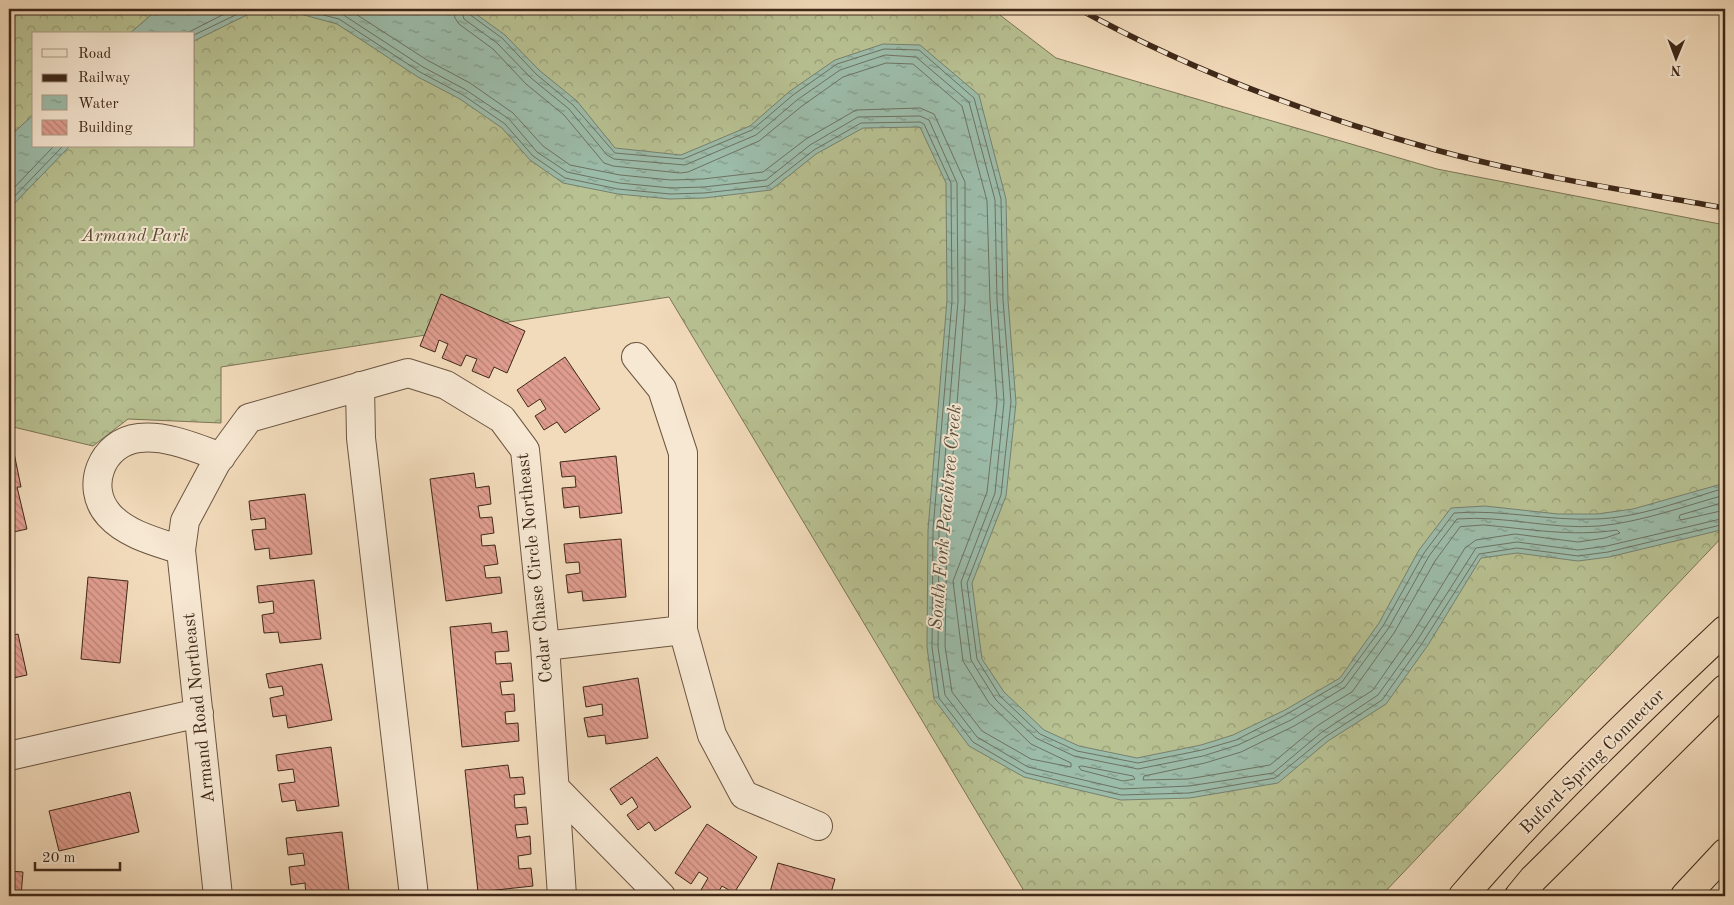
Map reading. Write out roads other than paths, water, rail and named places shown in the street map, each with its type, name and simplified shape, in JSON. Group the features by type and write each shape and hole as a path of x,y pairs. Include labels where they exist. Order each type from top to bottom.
{"highway":[{"name":"Buford-Spring Connector","path":"1463,896 1505,847 1662,690 1725,630"},
{"path":"1519,896 1725,689"},
{"path":"1685,896 1725,853"}],"street":[{"path":"636,357 662,389 683,453 683,630 712,735 744,795 818,826"},
{"name":"Cedar Chase Circle Northeast","path":"185,521 221,457 249,418 408,374 446,385 502,419 524,450 545,646 562,896"},
{"path":"360,386 362,438 414,896"},
{"path":"181,550 136,534 110,516 97,494 99,472 104,457 119,444 140,438 178,442 221,457"},
{"name":"Armand Road Northeast","path":"185,521 181,550 218,896"},
{"path":"545,646 683,630"},
{"path":"9,756 198,713"},
{"path":"555,788 661,896"}],"water":[{"path":"158,9 259,9 195,41 195,32 131,32"},
{"name":"South Fork Peachtree Creek","path":"259,9 469,9 505,35 539,70 577,101 615,148 681,155 750,126 790,91 835,60 883,44 920,45 979,95 1006,199 1008,300 1016,403 1006,496 972,583 982,659 1004,692 1044,730 1079,746 1137,758 1201,745 1233,735 1285,710 1340,678 1379,623 1419,550 1451,508 1485,506 1558,514 1597,514 1633,509 1725,483 1725,529 1609,557 1578,561 1517,553 1481,558 1428,645 1386,704 1328,741 1278,783 1190,798 1121,800 1024,777 969,746 934,699 927,647 928,530 947,300 946,183 920,127 863,128 816,154 771,190 704,198 670,199 618,194 563,183 530,160 502,128 460,99 418,77 337,24 293,12"},
{"path":"32,116 32,148 68,148 9,209 9,137"}],"railway":[{"path":"1079,9 1209,72 1299,107 1390,137 1508,168 1725,208"}],"park label":[{"name":"Armand Park","path":"135,235"}]}
